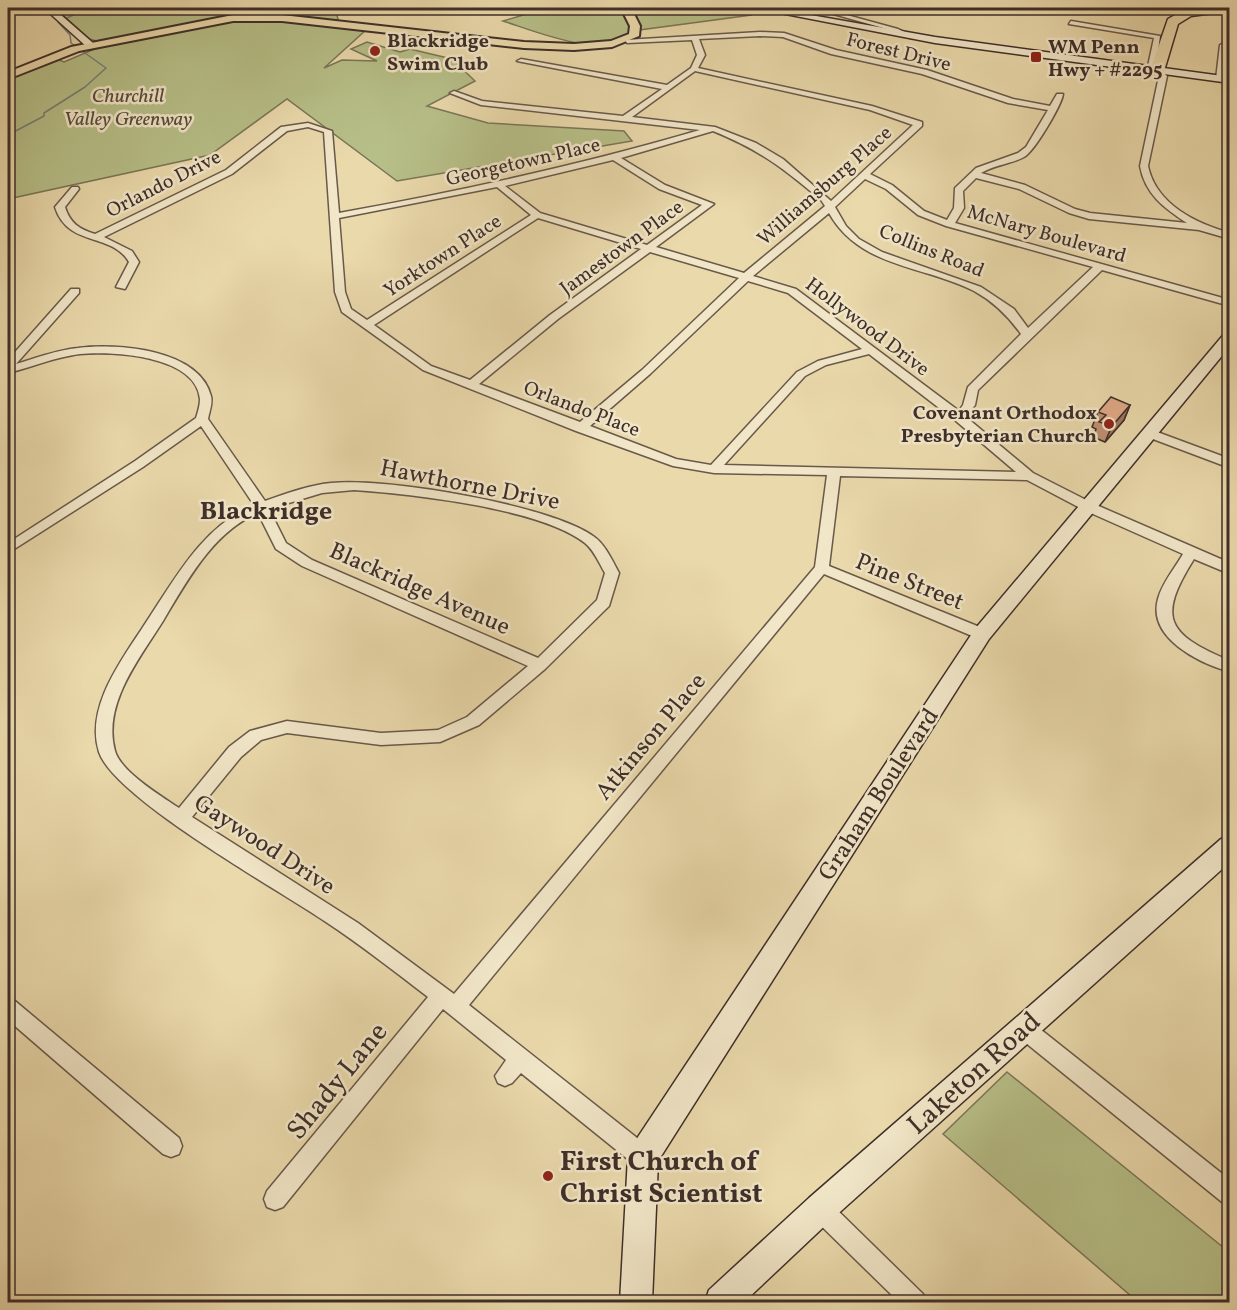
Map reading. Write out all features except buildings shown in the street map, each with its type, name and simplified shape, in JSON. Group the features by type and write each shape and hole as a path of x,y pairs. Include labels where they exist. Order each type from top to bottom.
{"highway":[{"path":"1076,8 1167,8"},
{"path":"1157,71 1172,22 1193,12 1221,8"}],"main road":[{"path":"8,76 87,46 215,21 259,17 525,45 599,47 627,41 634,36 635,29 626,8"}],"street":[{"path":"48,8 62,19 87,46"},
{"path":"759,8 912,37 1225,80 1224,45 1230,45"},
{"path":"816,8 896,30 912,37"},
{"path":"1071,23 1157,35 1152,66 1163,76 1144,166 1145,177 1150,190 1200,228"},
{"name":"Forest Drive","path":"627,41 760,34 784,35 861,59 924,72 1011,101 1053,109"},
{"path":"626,118 694,69 701,55 696,38"},
{"path":"521,61 670,88"},
{"name":"Williamsburg Place","path":"580,428 646,372 747,276 831,206 919,124 872,108 694,69"},
{"name":"Collins Road","path":"454,93 481,103 715,129 753,145 780,161 825,198 842,228 856,241 879,254 976,289 1010,312 1027,334"},
{"path":"949,224 959,208 958,190 973,174 1029,149 1059,96"},
{"name":"Orlando Place","path":"308,125 328,131 340,292 346,310 428,368 674,462 714,469 1029,476"},
{"name":"Orlando Drive","path":"95,238 229,172 284,129 308,125"},
{"name":"Georgetown Place","path":"336,216 500,186 616,158 715,129"},
{"name":"Jamestown Place","path":"472,384 554,318 710,204 662,187 616,158"},
{"path":"973,174 1022,187 1072,211 1089,216 1228,232"},
{"name":"McNary Boulevard","path":"864,175 889,187 921,213 949,224 1230,303"},
{"name":"Hollywood Drive","path":"500,186 537,215 792,291 960,418 1029,476 1089,507 1230,568"},
{"path":"75,189 60,207 60,212 74,229 132,255 134,262 121,287"},
{"name":"Yorktown Place","path":"366,325 537,215"},
{"path":"960,418 969,405 972,389 1099,267"},
{"path":"8,368 75,291"},
{"name":"Graham Boulevard","path":"643,1157 982,634 1230,336"},
{"path":"714,469 801,374 822,363 872,350"},
{"path":"8,368 46,357 81,351 135,353 176,363 195,375 206,397 202,419 139,464 8,549"},
{"name":"Blackridge Avenue","path":"202,419 262,507 281,546 307,563 540,665"},
{"path":"1149,433 1230,464"},
{"path":"822,568 834,472"},
{"name":"Hawthorne Drive","path":"181,818 235,752 256,735 287,727 381,739 440,736 473,721 540,665 604,602 612,573 599,549 587,537 565,526 515,511 390,488 357,485 328,487 262,507"},
{"name":"Gaywood Drive","path":"262,507 243,515 218,531 119,675 107,718 107,753 135,787 369,941 643,1157"},
{"path":"1191,553 1164,600 1164,620 1176,638 1208,658 1230,667"},
{"name":"Pine Street","path":"822,568 982,634"},
{"name":"Atkinson Place","path":"447,1003 822,568"},
{"name":"Laketon Road","path":"721,1302 820,1209 1230,846"},
{"name":"Shady Lane","path":"275,1199 447,1003"},
{"path":"8,1008 171,1146"},
{"path":"1023,1028 1230,1194"},
{"path":"505,1076 519,1060"},
{"path":"636,1302 643,1157"},
{"path":"820,1209 915,1302"}],"green space":[{"name":"Churchill Valley Greenway","path":"55,8 335,8 339,23 243,15 97,41 89,39"},
{"path":"547,8 723,8 752,15 632,31 622,40 607,45 571,42 503,21"},
{"name":"Churchill Valley Greenway","path":"242,19 273,19 367,29 324,68 342,60 377,61 351,49 367,42 400,52 410,49 452,59 475,81 427,106 488,123 624,131 632,141 397,181 287,99 210,155 8,199 8,79 59,60 64,62 97,48 95,46"},
{"path":"1007,1072 1229,1252 1229,1302 1138,1302 943,1134"}],"waterway":[{"path":"8,135 44,116 44,113 85,87 106,68 71,43 70,35 58,22 89,8"}],"place":[{"name":"Blackridge Swim Club","path":"375,51"},
{"name":"WM Penn Hwy + #2295","path":"1036,57"},
{"name":"Covenant Orthodox Presbyterian Church","path":"1109,424"},
{"name":"First Church of Christ Scientist","path":"548,1176"}],"district":[{"name":"Blackridge","path":"266,510"}]}
